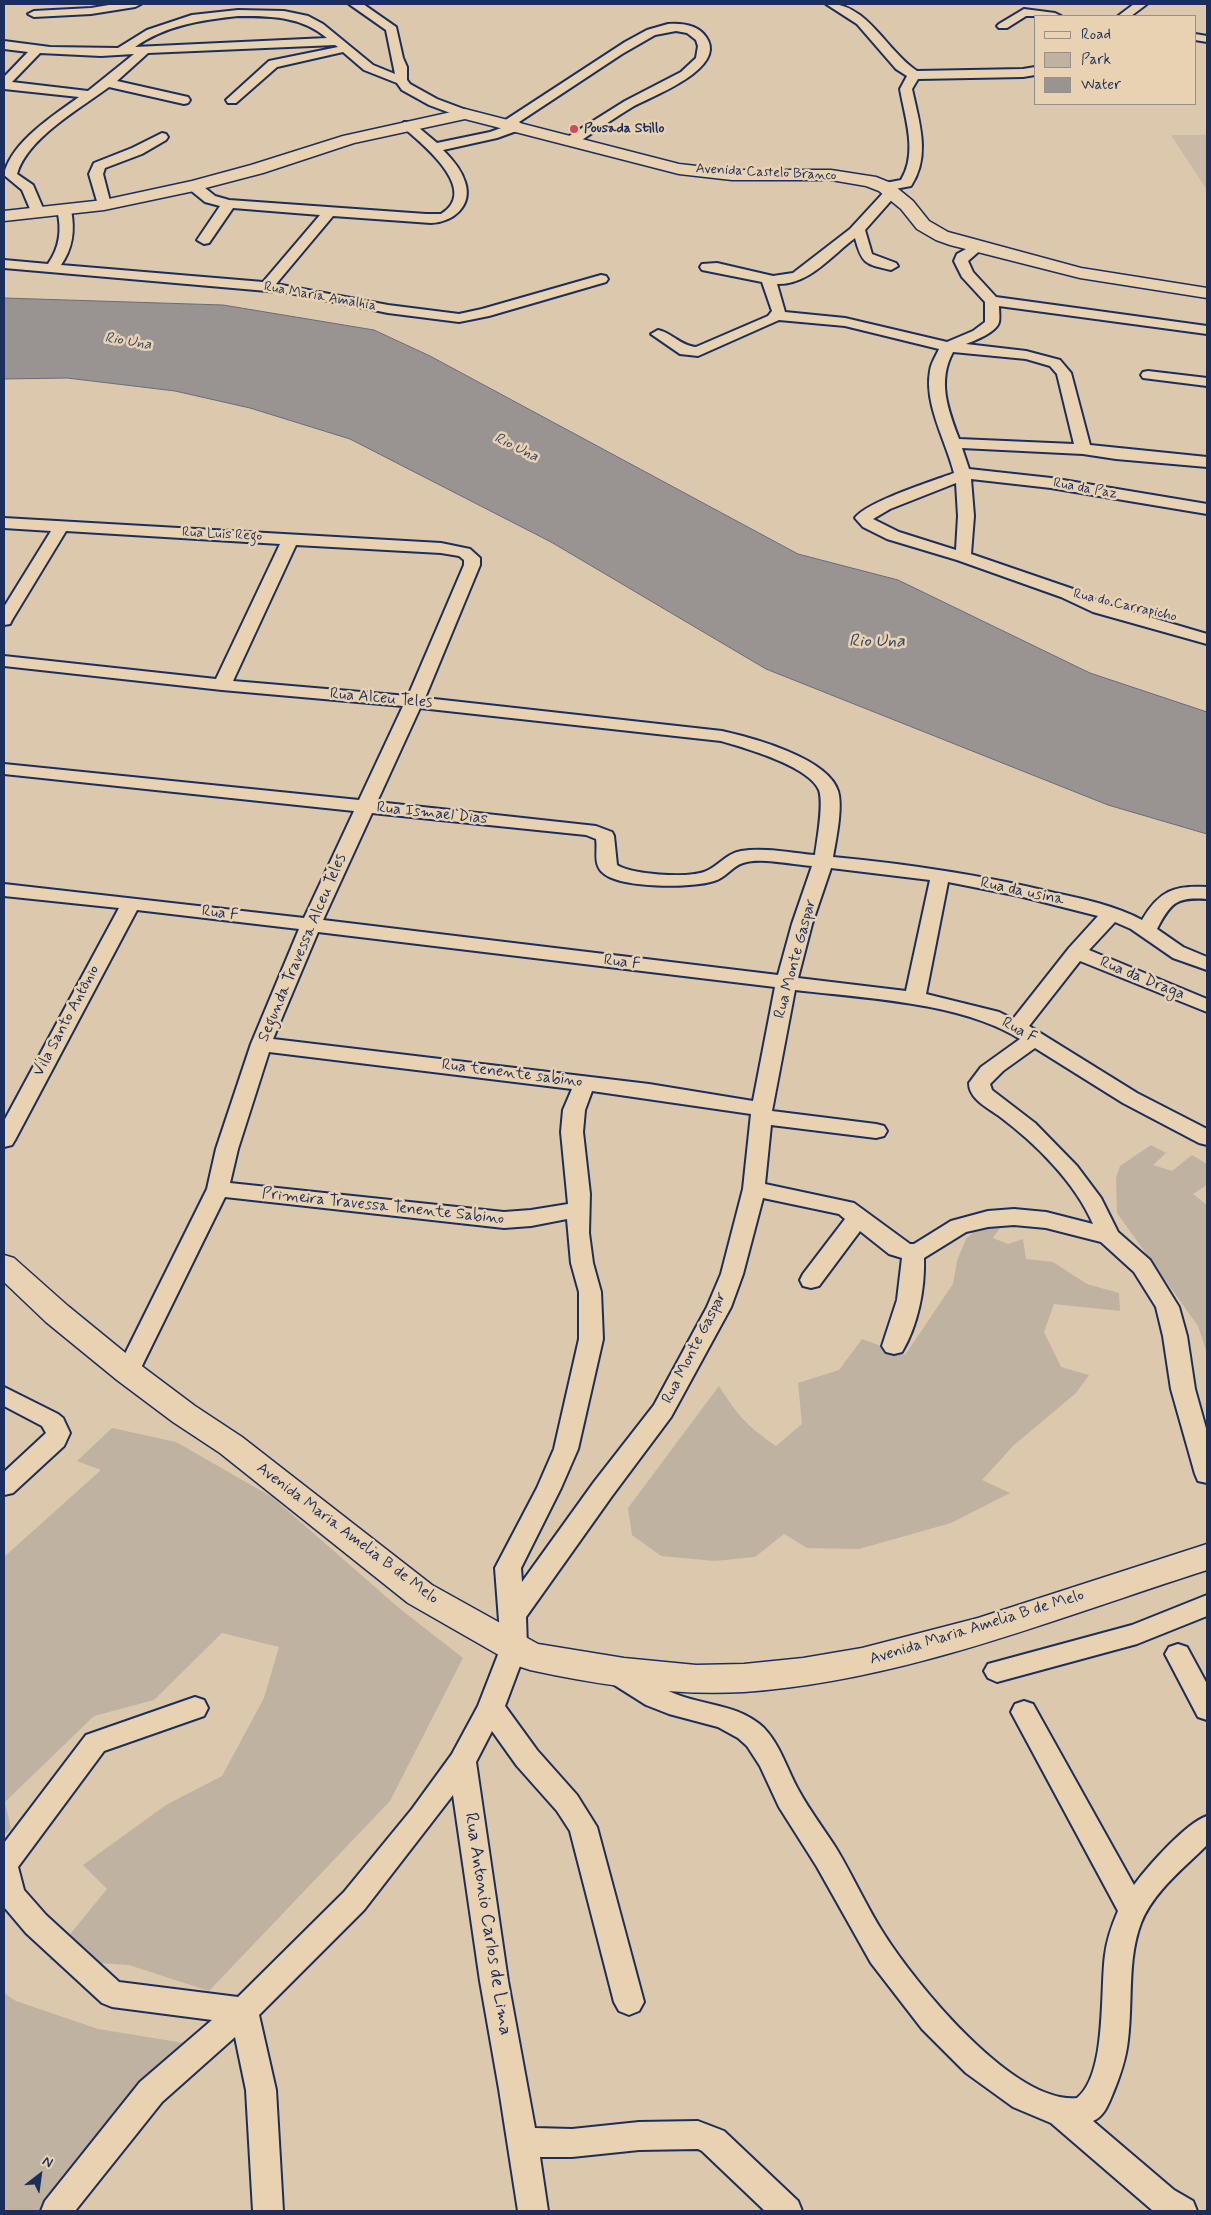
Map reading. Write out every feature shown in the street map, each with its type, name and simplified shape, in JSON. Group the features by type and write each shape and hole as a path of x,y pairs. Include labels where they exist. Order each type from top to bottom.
{"street":[{"path":"34,14 91,11 135,4"},
{"path":"354,4 392,29 397,58 401,67 401,80"},
{"path":"832,4 861,22 900,66 914,75 1034,71"},
{"path":"1125,15 1141,4"},
{"name":"Avenida Castelo Branco","path":"120,52 138,39 170,25 201,18 275,12 303,18 319,26 375,71 401,80 412,92 466,114 679,168 732,175 831,175 862,180 888,189"},
{"path":"1003,26 1024,12 1047,15"},
{"path":"433,148 493,135 513,125 606,60 657,30 668,27 680,27 698,34 703,42 703,56 685,75 629,104 572,141"},
{"path":"4,45 66,52 120,52 343,44"},
{"path":"232,100 256,82 272,64 343,44"},
{"path":"4,84 37,49"},
{"path":"38,212 28,188 10,175 12,166 47,127 107,83 144,51"},
{"path":"707,267 728,268 768,278 788,279 813,267 832,249 858,230 872,214 888,189 906,183 912,172 917,147 906,89 914,75"},
{"path":"107,83 184,100"},
{"path":"4,84 91,95"},
{"path":"4,216 104,205 194,186 257,170 349,139 466,114"},
{"path":"194,186 210,199 229,204 430,219 440,219 450,215 458,204 462,188 452,167 408,125"},
{"path":"104,205 96,174 99,166 137,151 162,137"},
{"path":"888,189 907,205 923,225 942,236 977,247 1080,272 1207,293"},
{"path":"204,240 229,204"},
{"path":"52,268 66,242 64,210"},
{"path":"267,286 330,211"},
{"path":"858,230 864,254 868,259 891,266"},
{"path":"977,247 962,258 961,261 967,274 992,302 1207,330"},
{"name":"Rua Maria Amalhia","path":"4,264 267,286 315,293 412,313 459,318 484,313 601,279"},
{"path":"768,278 778,304 779,311 777,316"},
{"path":"963,557 968,514 962,474 952,443 937,380 937,372 948,347 978,334 992,323 992,302"},
{"path":"658,334 685,351 698,352 749,331 777,316 853,323 948,347 1026,355 1055,364 1064,373 1083,449"},
{"path":"1148,375 1207,382"},
{"path":"952,443 1083,449 1116,454 1207,462"},
{"path":"962,474 884,506 863,518 867,523 891,535 963,557 1067,593"},
{"name":"Rua da Paz","path":"962,474 1051,483 1207,509"},
{"name":"Rua Luis Rego","path":"4,523 441,548"},
{"path":"4,620 61,526"},
{"path":"222,685 290,539"},
{"name":"Segunda Travessa Alceu Teles","path":"128,1372 218,1189 227,1149 261,1044 311,924 414,702 473,562 471,556 467,553 441,548"},
{"name":"Rua do Carrapicho","path":"1067,593 1102,598 1207,626"},
{"name":"Rua do Carrapicho","path":"1067,593 1098,608 1207,639"},
{"name":"Rua Alceu Teles","path":"4,661 222,685 414,702 706,734 735,739 757,746 807,768 822,779 830,792 829,828 823,862"},
{"name":"Rua Ismael Dias","path":"4,768 597,832 605,836 607,840 607,864 610,869 617,874 636,878 678,880 711,876 730,862 742,857 823,862"},
{"name":"Rua da usina","path":"823,862 940,876 1035,894 1111,914 1127,919 1147,930 1171,948 1207,964"},
{"name":"Rua Monte Gaspar","path":"513,1615 603,1489 663,1411 726,1291 754,1189 762,1113 786,984 802,924 823,862"},
{"path":"915,998 940,876"},
{"name":"Rua F","path":"4,890 311,924 786,984 915,998 992,1017 1025,1033 1130,1098 1207,1138"},
{"path":"1147,930 1158,908 1168,897 1184,892 1207,893"},
{"name":"Vila Santo Antônio","path":"4,1140 131,903"},
{"path":"1111,914 1076,952 1025,1033 1002,1061 984,1077 980,1089 983,1094 1031,1131 1070,1173 1104,1220 1116,1243 1142,1266 1167,1307 1175,1336 1184,1389 1207,1474"},
{"name":"Rua da Draga","path":"1076,952 1207,1006"},
{"name":"Rua tenente sabino","path":"261,1044 585,1083 876,1131"},
{"name":"Rua tenente sabino","path":"513,1615 508,1568 549,1488 566,1449 591,1339 590,1292 582,1264 577,1210 579,1194 572,1132 574,1110 585,1083"},
{"name":"Primeira Travessa Tenente Sabino","path":"218,1189 504,1220 521,1220 544,1214 577,1210"},
{"path":"754,1189 846,1208 897,1248 913,1253 926,1248 939,1237 960,1226 988,1219 1014,1217 1046,1220 1116,1243"},
{"path":"811,1280 859,1217"},
{"path":"894,1346 907,1310 912,1285 913,1253"},
{"name":"Avenida Maria Amelia B de Melo","path":"4,1266 57,1314 128,1372 184,1414 231,1445 420,1594 530,1656 552,1662 690,1678 743,1678 805,1673 864,1663 957,1638 1207,1557"},
{"path":"4,1396 50,1420 58,1433 54,1440 4,1486"},
{"path":"997,1671 1137,1634 1207,1605"},
{"path":"56,2211 151,2092 244,2011 354,1901 422,1817 462,1762 491,1708 514,1647 513,1615"},
{"path":"1178,1654 1207,1710"},
{"path":"613,1670 644,1691 663,1700 724,1717 756,1737 788,1798 832,1867 849,1901 881,1953 915,2000 968,2054 1005,2086 1034,2104 1060,2112 1075,2112 1089,2107 1101,2087 1108,2068 1114,2043 1120,1954 1124,1933 1133,1911 1160,1873 1207,1828"},
{"path":"195,1708 95,1743 4,1866 12,1896 30,1917 112,1994 244,2011"},
{"path":"491,1708 527,1758 567,1803 583,1827 629,2002"},
{"path":"1024,1712 1133,1911"},
{"name":"Rua Antonio Carlos de Lima","path":"462,1762 494,1982 533,2211"},
{"path":"244,2011 261,2090 268,2211"},
{"path":"1060,2112 1163,2200 1182,2211"},
{"path":"522,2142 572,2143 639,2136 698,2135 713,2141 787,2211"}],"shaded area":[{"path":"1171,135 1207,135 1207,190"}],"green space":[{"path":"1151,1145 1166,1153 1153,1165 1172,1171 1192,1155 1207,1164 1207,1185 1193,1194 1207,1205 1207,1353 1198,1326 1117,1213 1116,1178 1120,1166"},
{"path":"1004,1222 993,1238 1008,1244 1023,1239 1026,1259 1053,1262 1087,1284 1119,1293 1120,1311 1054,1304 1044,1332 1061,1367 1089,1375 1076,1393 1014,1445 982,1480 1010,1493 951,1523 859,1549 807,1548 784,1534 755,1557 715,1561 661,1556 632,1535 628,1508 719,1386 744,1420 776,1446 802,1424 798,1383 839,1370 862,1339 905,1355 953,1284 957,1261 966,1239 978,1228"},
{"path":"112,1428 176,1442 272,1497 399,1608 463,1658 390,1801 209,1991 129,1965 49,1960 107,1889 83,1865 166,1805 222,1776 264,1698 279,1647 222,1633 154,1700 94,1716 5,1802 11,1829 4,1835 4,1557 101,1470 77,1461"},
{"path":"4,1993 16,2001 98,2029 184,2043 39,2211 4,2211"}],"water":[{"name":"Rio Una","path":"4,298 223,305 374,330 430,356 798,554 898,580 1090,673 1207,712 1207,834 1108,805 766,669 551,542 350,439 250,408 175,391 67,378 4,379"}],"place":[{"name":"Pousada Stillo","path":"574,129"}]}
